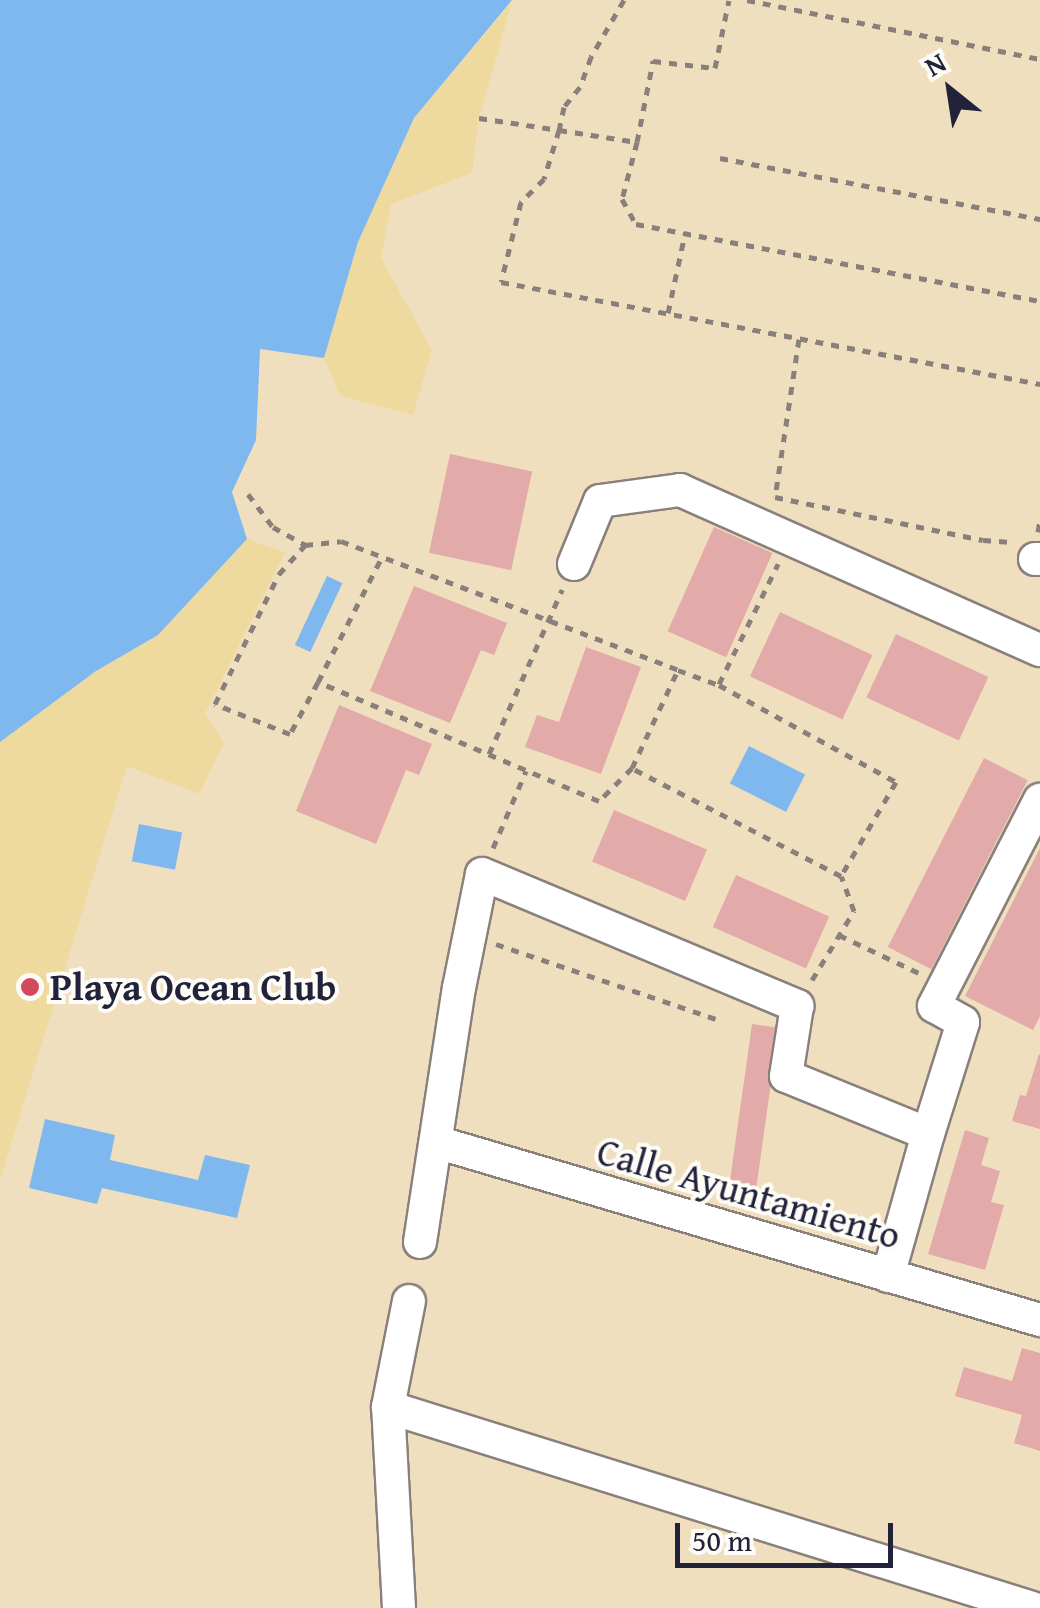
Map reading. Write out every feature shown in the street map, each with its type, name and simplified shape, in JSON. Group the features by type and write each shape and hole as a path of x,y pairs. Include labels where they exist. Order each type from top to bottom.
{"street":[{"path":"574,564 600,501 680,490 1040,650"},
{"path":"888,1276 963,1022 934,1006 1040,800"},
{"path":"420,1242 459,988 482,874 797,1006 786,1076 928,1134"},
{"name":"Calle Ayuntamiento","path":"436,1142 1040,1320"},
{"path":"399,1608 388,1407 409,1301"},
{"path":"388,1407 1037,1608"}],"path":[{"path":"729,0 715,68 653,60 622,199 636,224 1040,301"},
{"path":"747,0 1040,59"},
{"path":"621,1 580,87 564,107 544,179 521,202 501,282 1040,384"},
{"path":"479,118 637,142"},
{"path":"720,158 1040,220"},
{"path":"668,314 685,234"},
{"path":"799,338 775,497 982,540 1031,554"},
{"path":"248,494 273,528 305,545 341,541 719,684 896,782 841,876"},
{"path":"719,684 790,539"},
{"path":"305,545 279,574 215,704 290,734 382,557"},
{"path":"489,754 574,564"},
{"path":"318,682 599,801 632,768 678,670"},
{"path":"632,768 841,876 854,911 797,1006"},
{"path":"482,874 526,770"},
{"path":"470,935 716,1019"},
{"path":"839,935 945,985"}],"sand":[{"path":"512,2 479,118 472,173 391,204 381,258 432,350 413,415 340,396 324,358 358,242 414,118"},
{"name":"Playa Ocean Club","path":"247,539 285,552 205,714 224,743 199,794 127,766 0,1180 0,742 96,671 158,635"}],"water":[{"path":"0,0 512,0 414,118 358,242 324,358 260,349 256,440 232,492 247,539 158,635 96,671 0,742"},
{"path":"327,576 342,583 310,652 295,645"},
{"path":"749,746 805,775 786,812 730,783"},
{"path":"139,824 182,832 175,870 132,861"},
{"path":"45,1119 115,1135 110,1160 198,1180 205,1155 250,1165 237,1218 102,1188 97,1204 29,1188"}],"building":[{"path":"450,454 532,471 511,570 429,553"},
{"path":"714,527 772,553 726,657 668,631"},
{"path":"414,586 507,623 494,655 481,650 450,723 370,691"},
{"path":"780,612 872,655 842,719 750,676"},
{"path":"896,634 988,677 959,741 866,697"},
{"path":"586,647 641,667 601,774 525,747 537,715 559,722"},
{"path":"339,705 432,744 419,775 406,770 376,844 296,811"},
{"path":"984,758 1028,780 931,969 888,947"},
{"path":"614,810 707,849 685,901 592,862"},
{"path":"1040,848 1040,1016 1033,1030 965,996"},
{"path":"736,875 829,916 806,969 713,927"},
{"path":"752,1024 779,1028 756,1189 729,1185"},
{"path":"1039,1054 1040,1129 1012,1121 1020,1095 1026,1096"},
{"path":"965,1130 989,1138 981,1165 1000,1171 991,1202 1004,1205 985,1270 928,1254"},
{"path":"1022,1348 1040,1353 1040,1451 1014,1443 1022,1415 955,1396 964,1367 1012,1381"}],"place":[{"name":"Playa Ocean Club","path":"30,987"}]}
